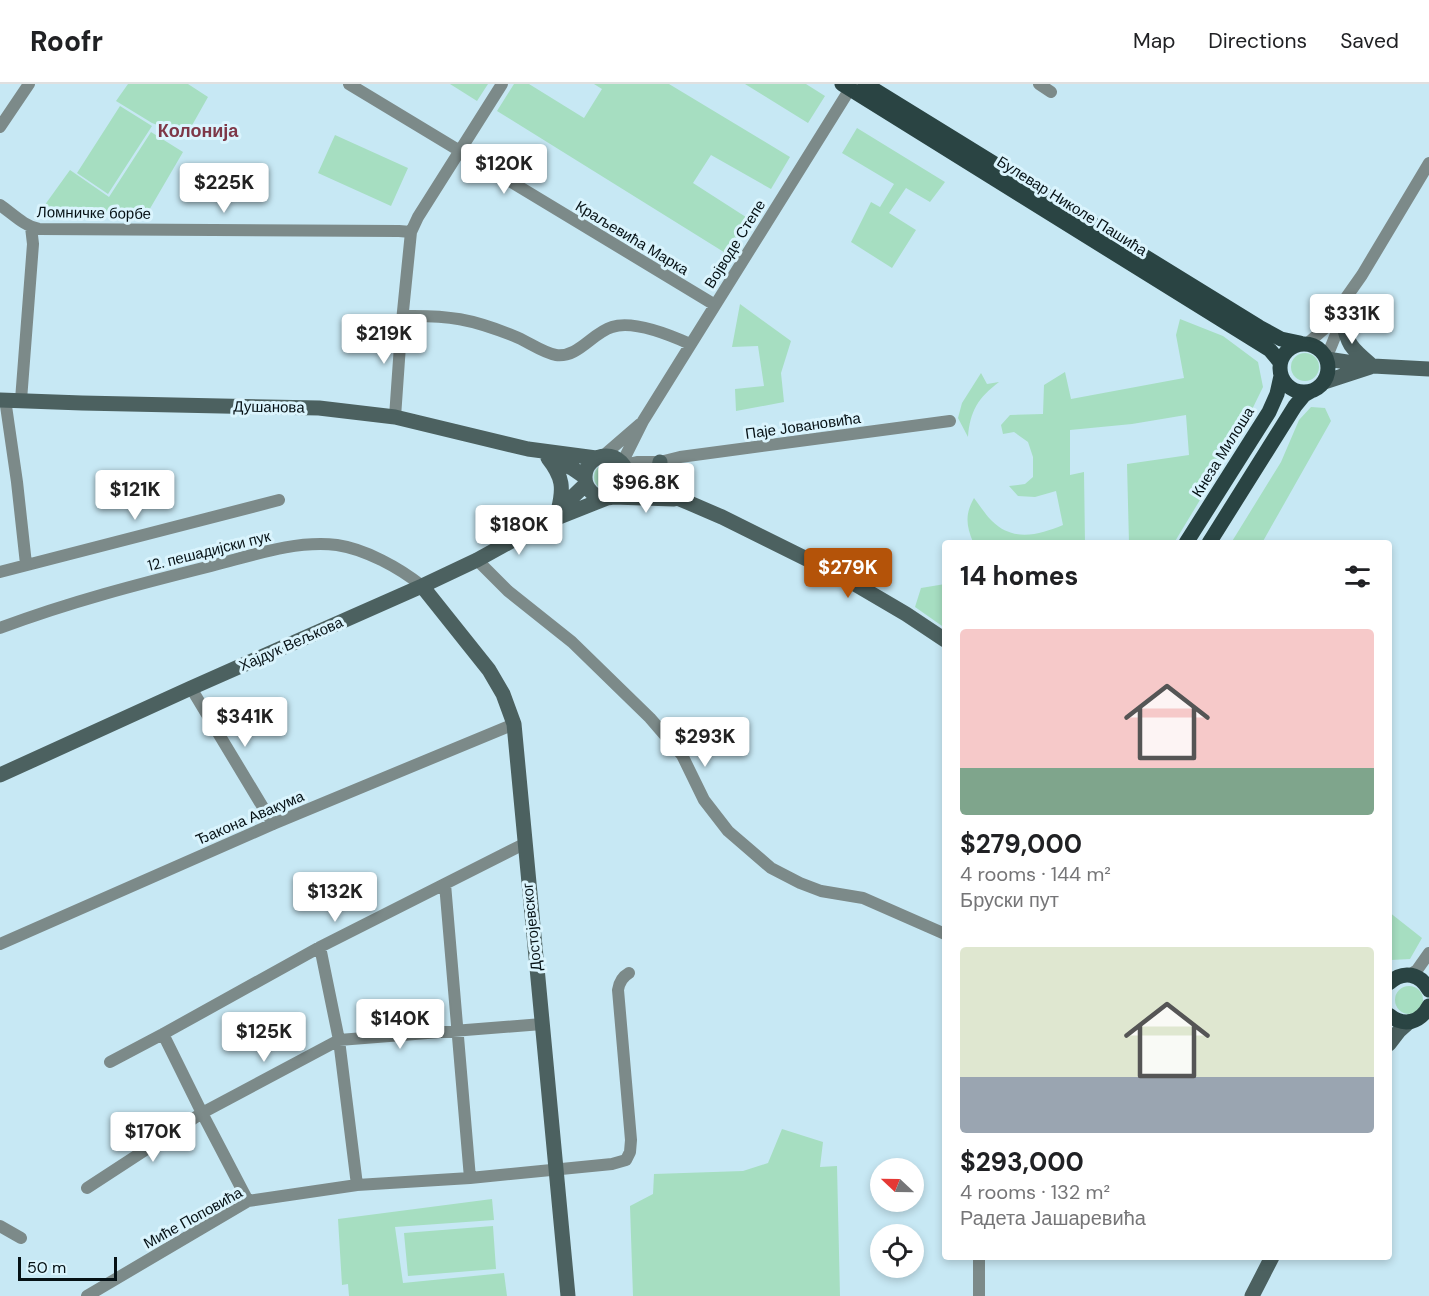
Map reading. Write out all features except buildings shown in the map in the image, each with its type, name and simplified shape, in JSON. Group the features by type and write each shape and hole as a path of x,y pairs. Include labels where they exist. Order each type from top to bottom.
{"main road":[{"name":"Булевар Николе Пашића","path":"852,85 1270,350 1280,369"},
{"name":"Булевар Николе Пашића","path":"852,85 1281,339 1304,343"},
{"path":"1252,339 1274,369 1273,404"},
{"path":"1211,540 1295,406 1304,395 1318,388 1328,375 1329,367 1326,356 1320,349 1304,343 1287,350 1280,369 1284,383 1296,391 1311,391"},
{"name":"Кнеза Милоша","path":"1188,540 1273,404 1277,394 1280,369"},
{"path":"1392,968 1422,980 1429,990"},
{"path":"1392,981 1398,976 1408,975"},
{"path":"1411,1022 1422,1017 1429,1006"},
{"path":"1392,1018 1402,1022 1429,1026"}],"street":[{"path":"0,127 29,84"},
{"name":"Краљевића Марка","path":"350,84 715,305"},
{"path":"395,417 411,232 418,217 502,84"},
{"path":"1039,84 1051,92"},
{"name":"Војводе Степе","path":"625,468 643,421 852,85"},
{"path":"1304,343 1324,329 1362,275 1429,163"},
{"name":"Ломничке борбе","path":"1,208 39,229 387,230 411,232"},
{"path":"21,400 33,244 32,227"},
{"path":"1362,275 1326,356 1373,366 1429,369"},
{"path":"403,316 440,316 469,320 556,355 569,354 605,330 623,325 633,325 675,337 690,344"},
{"path":"1342,318 1347,340 1352,348 1373,366"},
{"path":"1324,382 1373,366"},
{"name":"Душанова","path":"26,564 17,482 2,400 319,408 395,417 528,449 599,457"},
{"name":"Војводе Степе","path":"599,457 643,421"},
{"name":"Паје Јовановића","path":"625,468 637,462 660,462 950,421"},
{"name":"Душанова","path":"528,449 572,468 586,480"},
{"path":"552,517 586,480 588,466 599,457 617,458 625,468 680,500 722,517 843,577 942,638"},
{"path":"548,458 560,477 562,488 562,498 552,517"},
{"path":"659,488 657,477 660,462"},
{"path":"552,517 620,493 627,481 625,468"},
{"path":"586,480 592,492 597,495 680,500"},
{"path":"0,572 279,500"},
{"name":"Хајдук Вељкова","path":"0,775 422,586 477,560 552,517"},
{"name":"12. пешадијски пук","path":"0,628 108,592 260,553 315,544 338,545 357,550 401,571 422,586"},
{"path":"477,560 508,591 572,642 650,718 682,755 704,800 728,831 771,868 821,891 863,898 942,933"},
{"name":"Достојевског","path":"422,586 497,681 514,723 568,1296"},
{"path":"191,688 273,824"},
{"name":"Ђакона Авакума","path":"0,944 273,824 514,723"},
{"path":"110,1062 320,947 524,844"},
{"path":"446,884 470,1178"},
{"path":"320,947 339,1040 357,1185"},
{"path":"1408,975 1417,970 1429,953"},
{"name":"Миће Поповића","path":"87,1296 248,1201 357,1185 470,1178 626,1160 630,1152 631,1140 618,990 622,978 629,973"},
{"path":"1392,1040 1411,1022"},
{"path":"87,1188 202,1113 339,1040 542,1024"},
{"path":"163,1034 248,1201"},
{"path":"0,1226 21,1238"},
{"path":"979,1260 979,1296"},
{"path":"1252,1296 1270,1260"}],"green space":[{"path":"128,84 188,84 208,97 186,136 152,123 116,101"},
{"path":"450,84 488,84 477,101"},
{"path":"514,84 529,84 584,118 602,89 594,84 669,84 790,157 771,189 711,155 693,183 749,219 727,254 497,111"},
{"path":"745,84 806,84 825,96 808,123"},
{"path":"120,106 152,126 108,194 77,173"},
{"path":"857,128 945,182 930,202 906,188 889,213 916,230 892,268 851,242 871,202 880,207 894,184 842,153"},
{"path":"151,132 183,152 148,212 39,213 70,170 109,197"},
{"path":"335,135 408,168 391,206 318,173"},
{"path":"740,304 791,341 781,373 784,402 736,411 735,389 764,386 758,346 732,347"},
{"path":"1180,319 1223,336 1258,362 1263,387 1241,432 1176,540 1129,540 1127,464 1189,455 1186,415 1132,424 1070,430 1070,475 1084,472 1085,540 972,540 967,520 974,498 992,521 1009,532 1036,534 1063,525 1056,491 1035,497 1018,496 1009,486 1025,484 1033,477 1033,457 1028,442 1014,432 1003,434 1001,425 1010,415 1043,414 1044,385 1065,372 1071,399 1184,378 1176,335"},
{"path":"1305,353 1315,357 1319,367 1315,377 1305,381 1295,377 1291,367 1295,357"},
{"path":"981,373 987,384 999,382 976,406 968,437 958,418 962,403"},
{"path":"1311,407 1325,408 1331,421 1264,540 1233,540 1281,462 1299,420"},
{"path":"607,464 616,468 620,477 616,486 607,490 598,486 594,477 598,468"},
{"path":"942,584 942,626 915,607 921,588"},
{"path":"1392,914 1422,938 1410,959 1392,960"},
{"path":"1409,986 1419,990 1423,1000 1419,1010 1409,1014 1399,1010 1395,1000 1399,990"},
{"path":"782,1129 823,1142 820,1167 837,1166 840,1296 633,1296 630,1206 653,1194 654,1174 743,1171 768,1163"},
{"path":"492,1199 494,1220 395,1227 403,1283 504,1273 507,1296 349,1296 348,1284 342,1285 338,1219"},
{"path":"493,1226 496,1269 408,1276 404,1233"}],"district":[{"name":"Колонија","path":"198,131"}]}
